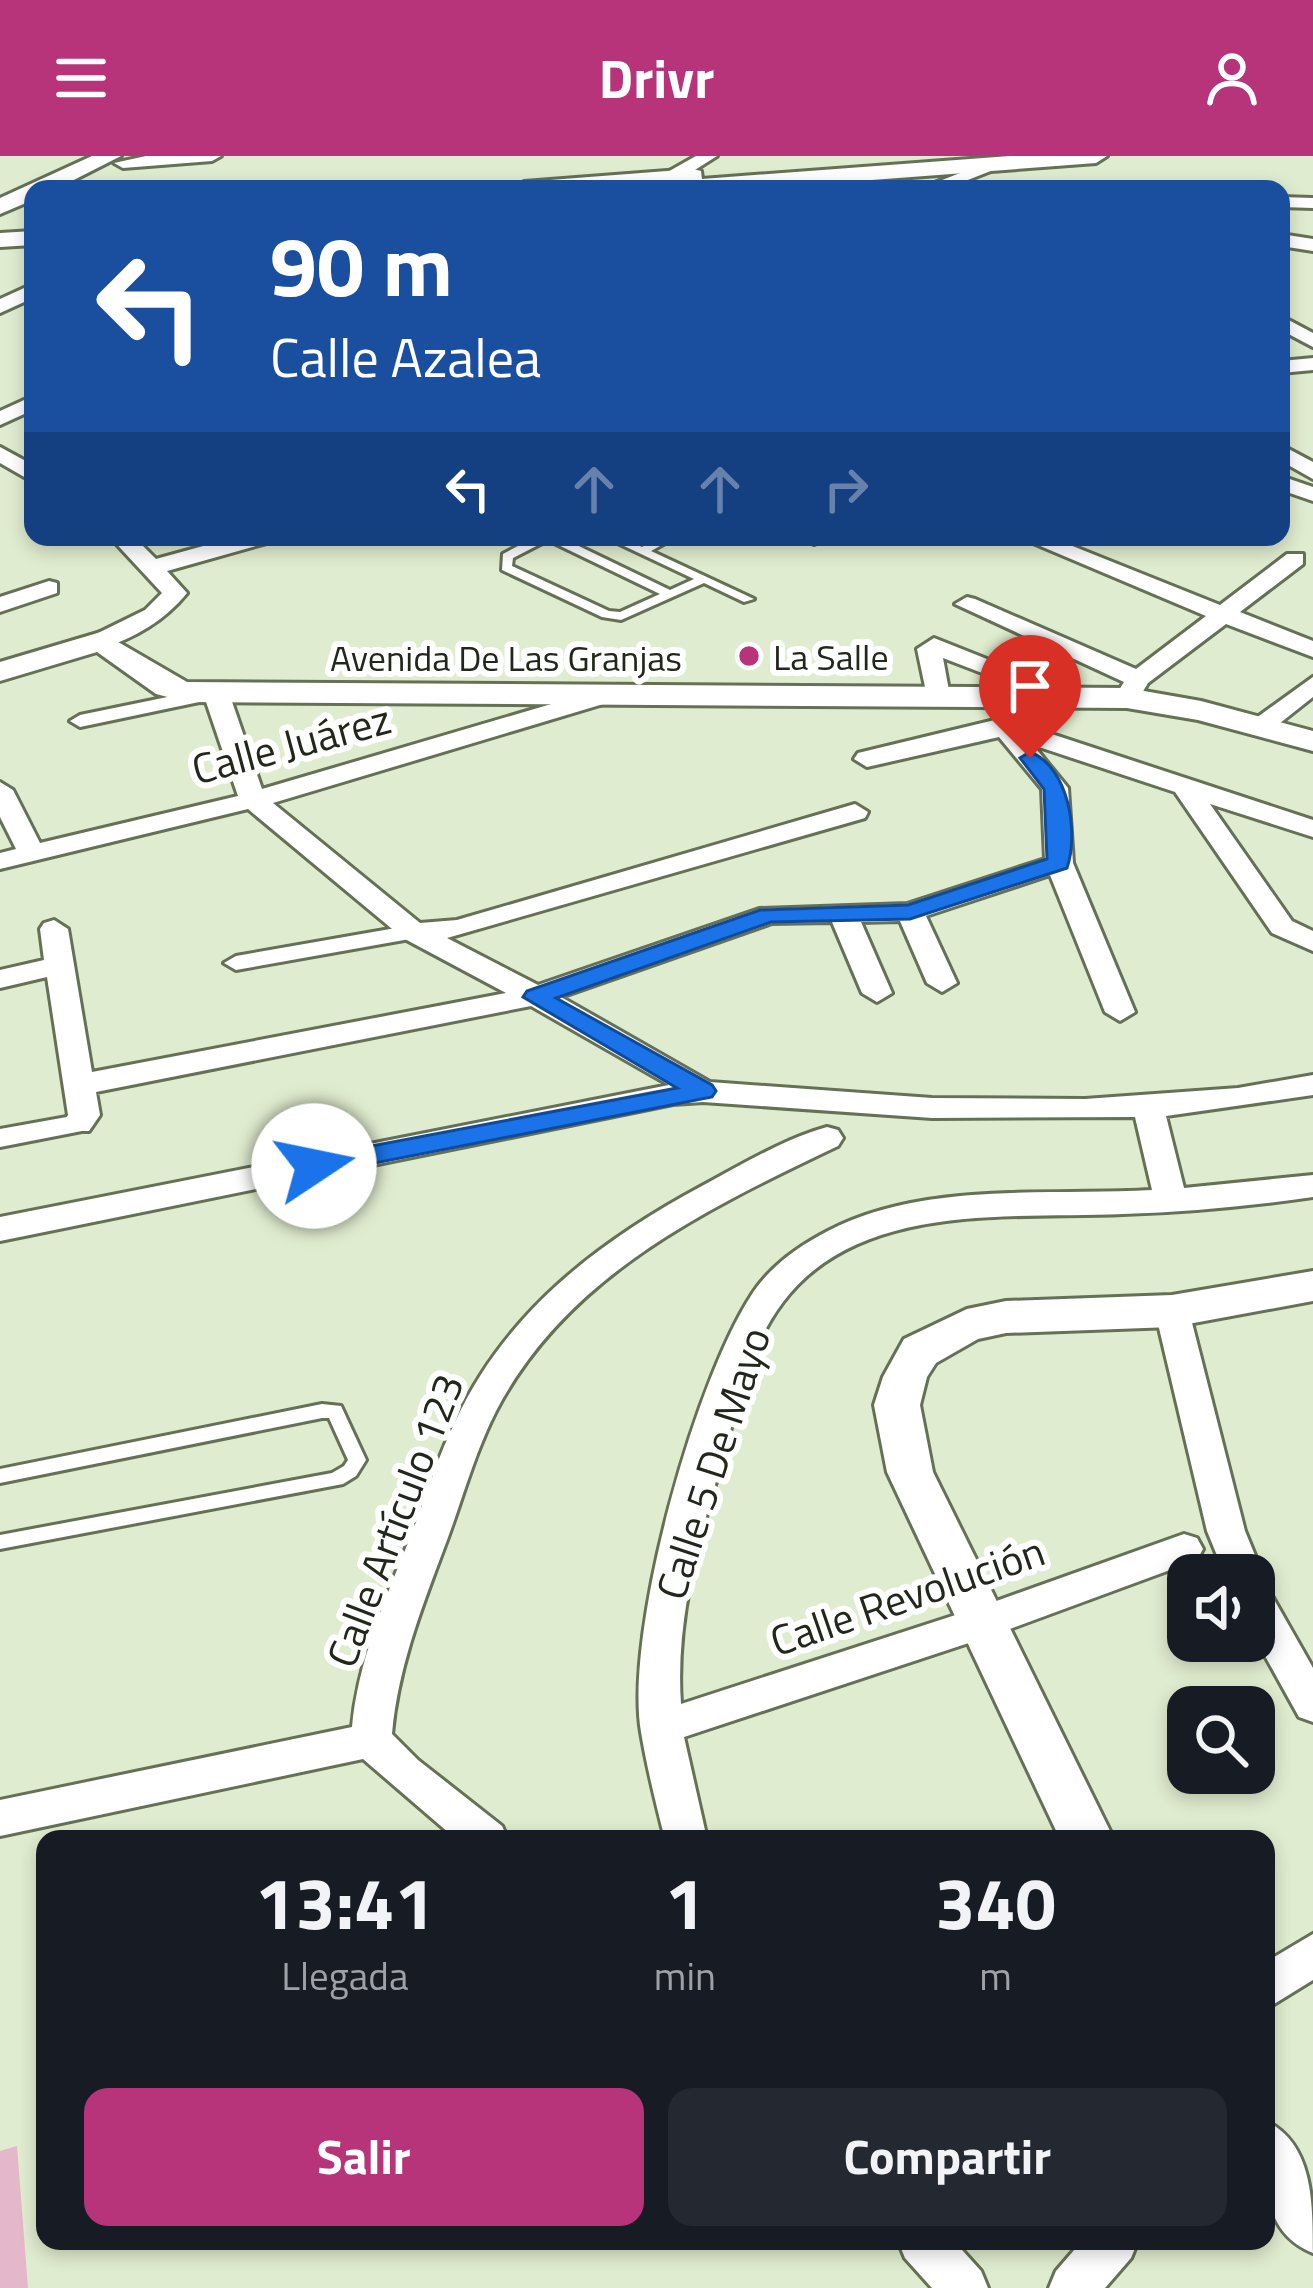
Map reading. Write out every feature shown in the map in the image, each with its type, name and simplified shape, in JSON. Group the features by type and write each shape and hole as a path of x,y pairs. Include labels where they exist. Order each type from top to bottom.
{"street":[{"path":"63,180 123,158 212,156"},
{"path":"682,180 711,170 951,156"},
{"path":"682,180 711,170 1096,156"},
{"path":"83,180 123,158"},
{"path":"954,180 1002,163"},
{"path":"0,672 101,641 153,615 170,600 174,587 131,546"},
{"path":"154,567 230,546"},
{"path":"1052,546 1313,650"},
{"path":"967,604 1133,688 1295,560"},
{"path":"0,604 49,589"},
{"name":"Avenida De Las Granjas","path":"101,641 167,687 215,693 602,698 950,696 1133,688 1313,741"},
{"path":"1003,674 934,645 929,649 950,696 1006,728 1313,829"},
{"path":"1261,726 1313,686"},
{"path":"80,721 215,693 253,800 413,932 703,1091"},
{"name":"Calle Juárez","path":"0,861 253,800 602,698"},
{"path":"867,759 1006,728"},
{"path":"1006,728 1055,788 1059,863 1120,1012"},
{"path":"1184,786 1282,927 1313,942"},
{"path":"0,790 31,852"},
{"path":"236,963 413,932 459,929 855,812"},
{"path":"79,1085 536,997 769,915 910,912 1059,863"},
{"path":"910,912 943,983"},
{"path":"843,914 877,993"},
{"path":"0,1138 78,1124 84,1115 54,929"},
{"path":"0,980 59,965"},
{"path":"0,1229 703,1091 906,1111 1148,1106 1313,1085"},
{"path":"1148,1106 1171,1201"},
{"name":"Calle Artículo 123","path":"371,1740 378,1669 479,1407 505,1363 536,1324 637,1234 827,1138"},
{"name":"Calle 5 De Mayo","path":"684,1830 659,1728 658,1645 669,1578 733,1375 772,1290 801,1262 867,1227 930,1211 1171,1201 1313,1186"},
{"path":"1083,1830 910,1472 897,1405 920,1351 968,1325 1006,1317 1172,1311 1313,1286"},
{"path":"1172,1311 1235,1554"},
{"name":"Calle Revolución","path":"659,1728 982,1623 1184,1549"},
{"path":"1275,1637 1313,1705"},
{"path":"0,1819 371,1740 476,1830"},
{"path":"1275,1981 1313,1954"},
{"path":"1275,2164 1313,2223"},
{"path":"930,2250 964,2288"},
{"path":"1073,2288 1106,2250"}],"lane":[{"path":"529,546 507,556 506,568 606,614 633,613 701,580"},
{"path":"567,546 670,594"},
{"path":"631,546 748,599"},
{"path":"642,551 652,546"},
{"path":"0,1476 335,1411 357,1460 336,1479 0,1542"}],"shaded area":[{"path":"17,2146 28,2288 0,2288 0,2151"}],"place":[{"name":"La Salle","path":"749,656"}],"route":[{"path":"314,1166 703,1091 536,997 769,915 910,912 1059,863 1055,788 1030,758"}]}
